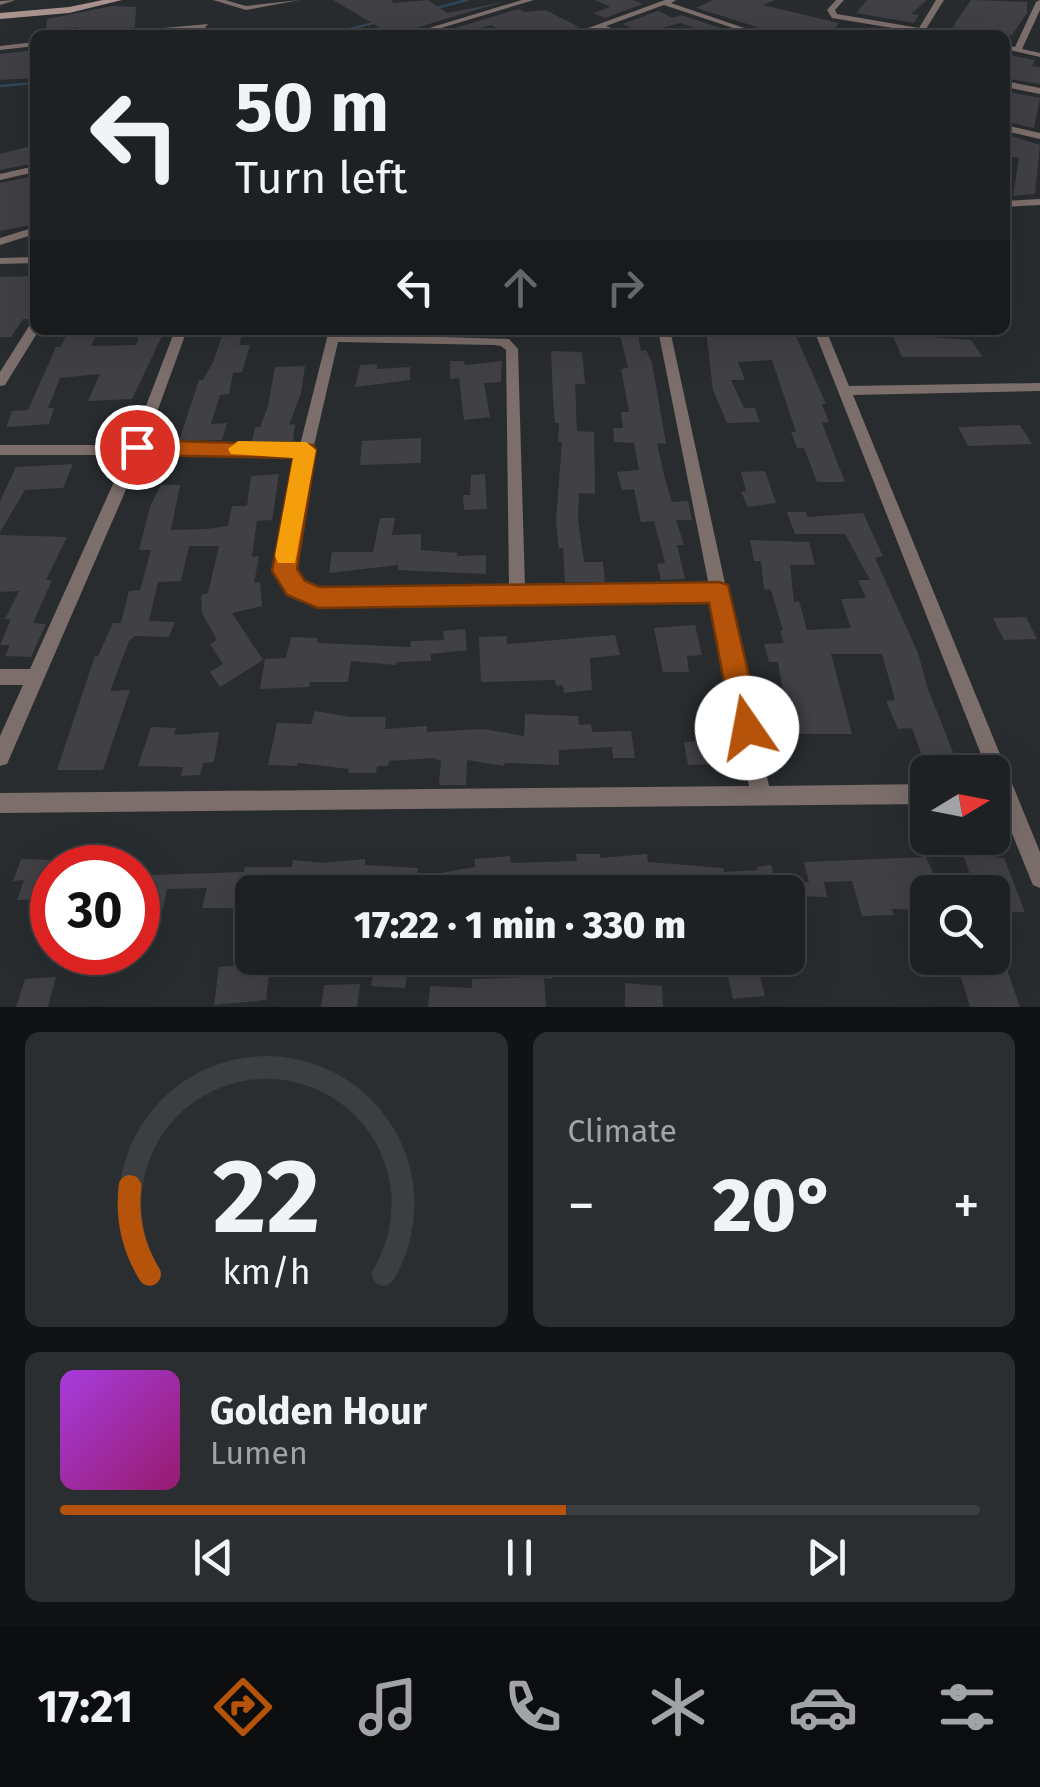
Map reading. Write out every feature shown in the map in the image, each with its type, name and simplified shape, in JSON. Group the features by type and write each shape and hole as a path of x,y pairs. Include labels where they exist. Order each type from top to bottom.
{"street":[{"path":"0,3 11,0"},
{"path":"0,16 69,10 116,0"},
{"path":"170,30 208,23 221,0 246,8 296,0"},
{"path":"427,30 530,0"},
{"path":"645,0 746,30"},
{"path":"840,0 831,10 834,16 922,30 940,0"},
{"path":"1016,50 1040,2"},
{"path":"587,30 665,3"},
{"path":"599,26 610,30"},
{"path":"0,48 30,45"},
{"path":"1010,48 1040,55"},
{"path":"1010,85 1040,91"},
{"path":"1010,129 1040,136"},
{"path":"0,177 30,170"},
{"path":"1010,204 1040,202"},
{"path":"0,242 30,232"},
{"path":"0,260 30,260"},
{"path":"0,382 30,334"},
{"path":"0,757 32,677 137,447 179,335"},
{"path":"334,335 306,450 284,571 296,588 318,597 719,593"},
{"path":"354,335 505,342 512,349 516,596"},
{"path":"665,335 761,795"},
{"path":"822,335 984,755"},
{"path":"845,391 1040,387"},
{"path":"0,450 306,450"},
{"path":"0,677 32,677"},
{"path":"0,803 910,794"},
{"path":"1010,816 1040,878"}],"building":[{"path":"333,0 428,0 447,13 503,2 409,30 384,30"},
{"path":"595,0 634,0 643,4 605,18 593,13 610,7"},
{"path":"713,0 775,0 763,5 839,23 834,30 766,30 696,8"},
{"path":"867,0 927,0 911,14 919,15 914,23 856,13"},
{"path":"971,0 1027,2 1027,13 1012,35 1010,30 951,30"},
{"path":"112,6 136,7 135,27 117,30 46,30 47,19"},
{"path":"518,9 545,10 579,27 500,30 491,25 448,30"},
{"path":"658,11 727,30 701,30 680,23 637,30 622,24"},
{"path":"30,51 30,78 0,80 0,54"},
{"path":"1010,55 1035,60 1032,66 1040,67 1040,84 1010,79"},
{"path":"1010,92 1040,98 1034,128 1010,122"},
{"path":"1011,136 1040,145 1035,194 1013,196 1019,158 1010,157"},
{"path":"30,146 30,164 0,170 0,154"},
{"path":"30,177 30,225 0,231 0,183"},
{"path":"30,276 30,319 23,319 11,337 0,337 0,277"},
{"path":"67,335 96,335 91,346 136,345 139,336 163,335 132,399 88,401 100,374 60,378 48,408 54,408 49,424 6,427 12,411 28,410 56,347"},
{"path":"223,335 242,335 239,345 250,345 242,372 233,373 229,394 220,395 211,424 227,423 222,440 179,441 199,380 203,380"},
{"path":"620,335 638,335 641,351 646,350 652,363 666,444 657,443 665,479 672,502 688,501 692,520 676,520 684,545 677,545 685,579 661,580 657,564 665,563 654,521 641,522 634,489 622,490 617,472 639,470 634,443 614,442 613,428 623,428 621,412 629,412 621,369 628,368"},
{"path":"707,335 795,335 826,404 822,404 829,422 822,423 845,482 817,482 804,448 797,448 791,432 796,432 772,360 738,362 745,380 731,380 744,408 755,408 760,422 727,423 713,390"},
{"path":"892,335 971,340 983,357 902,357"},
{"path":"551,351 582,352 585,384 575,384 577,431 594,432 595,494 579,493 578,520 584,562 603,562 605,582 565,582 556,521 562,442 558,442 559,423 555,423"},
{"path":"450,361 464,361 465,365 502,361 501,382 484,383 490,417 464,420 459,378 450,379"},
{"path":"377,364 377,369 410,367 410,380 355,387 360,365"},
{"path":"305,366 301,393 289,425 295,424 293,441 252,441 255,427 260,427 268,406 275,367"},
{"path":"1020,425 1032,444 968,446 958,427"},
{"path":"421,438 421,463 360,465 362,441"},
{"path":"73,464 63,488 25,490 0,532 0,501 16,467"},
{"path":"765,471 776,503 748,507 741,492 746,491 741,472"},
{"path":"279,474 272,520 257,521 252,557 259,556 254,583 260,582 262,606 232,613 263,660 220,687 210,672 223,664 210,644 217,640 202,613 201,595 208,593 219,546 189,546 181,581 158,582 149,621 175,622 169,637 135,636 129,641 110,691 130,690 103,770 57,770 95,656 113,623 121,623 129,591 140,590 151,550 139,550 150,507 161,485 180,485 171,530 206,529 228,526 232,506 247,506 251,476"},
{"path":"485,474 487,509 464,510 463,495 470,495 471,475"},
{"path":"787,512 806,512 808,517 863,513 883,556 875,558 918,653 954,755 922,755 912,728 898,729 886,701 895,700 882,654 831,654 852,734 790,734 778,662 769,662 764,644 784,643 783,631 771,590 764,589 761,561 754,561 750,540 809,542 815,565 790,565 794,602 799,601 807,630 851,628 841,599 866,598 858,580 870,580 845,534 795,534"},
{"path":"380,518 395,518 392,535 421,534 421,550 458,553 457,556 486,555 486,574 398,570 398,565 329,573 332,552 373,552"},
{"path":"0,535 67,537 46,580 52,580 33,623 46,624 31,657 5,656 10,645 0,645 11,619 5,619 19,591 0,592"},
{"path":"1026,617 1037,639 1004,640 993,618"},
{"path":"695,625 702,655 687,656 689,672 663,672 654,628"},
{"path":"465,629 467,650 431,654 431,661 396,665 351,661 348,682 310,682 309,687 260,689 265,659 286,658 291,637 318,638 317,643 410,647 411,641 444,640 443,631"},
{"path":"615,635 620,655 590,658 592,690 564,693 563,685 556,686 555,680 481,682 479,637 507,636 507,644"},
{"path":"315,711 350,717 386,717 385,729 427,726 427,732 483,729 524,736 525,714 578,716 579,725 591,724 592,732 631,731 635,758 613,758 612,747 559,750 559,765 504,766 467,760 466,785 439,785 441,761 433,758 389,761 388,766 377,766 376,773 348,773 349,769 298,763 268,765 277,723 311,724"},
{"path":"151,727 176,728 174,735 219,732 214,762 203,763 200,775 181,776 183,767 138,766"},
{"path":"709,741 713,764 688,765 684,742"},
{"path":"576,854 600,854 600,858 647,854 648,862 723,868 724,872 758,870 757,867 771,865 774,875 429,875 475,867 475,859 510,856 511,863 577,861"},
{"path":"963,855 1004,858 1025,912 1010,912 1010,875 970,875"},
{"path":"926,857 934,875 910,875 910,910 892,909 894,915 862,916 852,881 824,882 827,897 805,896 805,882 809,882 804,862"},
{"path":"21,859 30,859 30,900 17,900 24,880 13,881"},
{"path":"365,859 365,865 418,868 417,875 235,875 235,908 202,908 207,888 167,889 160,908 160,875 292,867 293,860 322,863"},
{"path":"235,966 235,975 269,975 266,1000 214,1005 219,967"},
{"path":"373,975 407,975 405,988 371,986"},
{"path":"552,975 552,979 544,978 546,1007 428,1007 430,986 472,988 472,979"},
{"path":"728,975 760,975 765,996 733,999"},
{"path":"960,975 1009,975 1020,1007 970,1007"},
{"path":"56,977 48,1007 16,1007 25,979"},
{"path":"625,983 662,986 663,1007 625,1007"},
{"path":"360,984 357,1007 321,1007 324,985"}],"waterway":[{"path":"436,8 467,0"},
{"path":"346,30 377,22"},
{"path":"0,86 30,83"}],"slow traffic":[{"path":"238,449 306,450 287,556"}],"route":[{"path":"137,447 306,450 284,571 296,588 318,597 719,593 747,728"}]}
